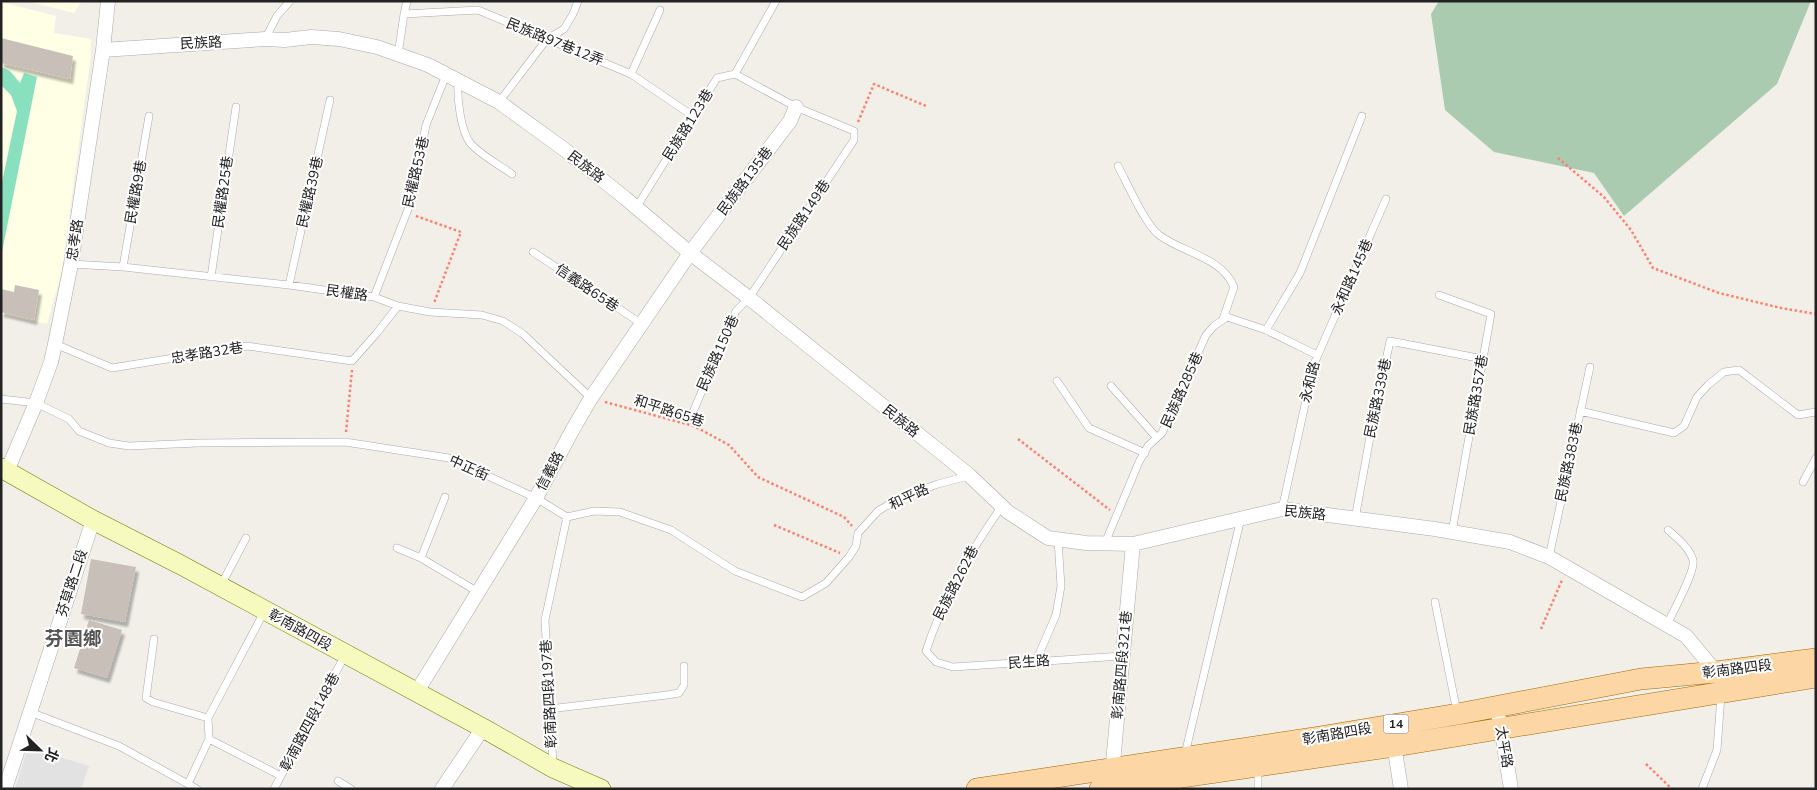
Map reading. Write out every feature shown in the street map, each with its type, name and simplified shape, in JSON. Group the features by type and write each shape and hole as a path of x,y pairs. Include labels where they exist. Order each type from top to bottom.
{"main road":[{"name":"彰南路四段","path":"977,789 1108,781 1257,757 1394,746 1502,727 1718,682 1816,659"},
{"name":"彰南路四段","path":"1108,781 1185,757 1257,757 1391,724 1458,714 1641,679 1718,682 1816,677"}],"street":[{"name":"忠孝路","path":"4,469 36,403 51,362 55,344 71,264 103,50 108,1"},
{"name":"民族路","path":"103,50 265,39 285,40 311,37 340,39 377,47 428,65 452,77 499,102 561,147 690,254 750,298 1002,506 1048,538 1086,543 1133,544 1282,509 1452,532 1510,542 1549,557 1686,636 1718,682"},
{"name":"民族路135巷","path":"690,254 790,121 796,107"},
{"name":"信義路","path":"416,693 536,498 591,398 690,254"},
{"name":"彰南路四段","path":"4,469 93,520 483,728 553,768 573,782 602,789"},
{"name":"芬草路二段","path":"6,789 93,520"},
{"name":"彰南路四段321巷","path":"1108,781 1133,544"},
{"name":"太平路","path":"1496,706 1502,727 1511,789"},
{"path":"1391,724 1401,789"},
{"path":"442,789 483,728"}],"lane":[{"path":"265,39 277,16 290,1"},
{"path":"398,55 407,1"},
{"path":"499,102 547,39 564,29 578,1"},
{"path":"776,1 735,74 796,107 854,130"},
{"name":"民族路97巷12弄","path":"404,14 478,10 631,74 693,116"},
{"path":"631,74 660,10"},
{"name":"民族路123巷","path":"636,208 717,78 735,74"},
{"path":"452,77 464,128 470,142 512,174"},
{"name":"民權路53巷","path":"374,297 412,199 426,125 452,77"},
{"name":"民權路39巷","path":"289,285 330,100"},
{"name":"民權路25巷","path":"211,276 236,107"},
{"name":"民權路9巷","path":"124,267 149,116"},
{"path":"1266,330 1300,273 1362,116"},
{"name":"民族路149巷","path":"750,298 854,140 854,130"},
{"path":"1118,166 1142,212 1158,235 1209,261 1231,278 1234,287 1223,320"},
{"name":"永和路145巷","path":"1317,354 1386,199"},
{"name":"信義路65巷","path":"533,252 642,324"},
{"name":"民權路","path":"71,264 124,267 289,285 374,297 398,306 430,312 482,315 503,321 523,334 591,398"},
{"name":"民族路357巷","path":"1439,295 1491,314 1452,532"},
{"name":"民族路150巷","path":"693,412 736,311 750,298"},
{"path":"352,361 398,306"},
{"name":"永和路","path":"1223,320 1227,317 1266,330 1317,354 1282,509"},
{"name":"民族路285巷","path":"1105,543 1148,446 1162,433 1206,335 1223,320"},
{"name":"民族路339巷","path":"1355,518 1390,341 1483,359"},
{"name":"忠孝路32巷","path":"55,344 112,368 247,346 352,361"},
{"name":"民族路383巷","path":"1549,557 1590,367"},
{"path":"1580,411 1674,433 1684,426 1697,397 1708,384 1724,372 1739,370 1798,415 1816,412"},
{"path":"1057,380 1089,428 1145,453"},
{"path":"1111,386 1156,438"},
{"name":"中正街","path":"1,399 36,403 69,419 79,431 109,443 129,446 198,443 345,442 449,458 536,498 567,517"},
{"path":"1803,482 1816,458"},
{"name":"和平路","path":"858,533 878,511 903,496 968,476"},
{"path":"421,558 445,497"},
{"name":"民族路262巷","path":"936,662 926,651 934,627 975,544 1002,506"},
{"path":"567,517 594,511 620,512 671,530 735,571 802,597 826,583 849,557 856,546 858,533"},
{"name":"彰南路四段197巷","path":"553,768 545,620 567,517"},
{"path":"1185,757 1241,518"},
{"path":"1667,625 1692,572 1694,562 1689,551 1668,530"},
{"path":"220,587 246,538"},
{"path":"1036,661 1056,615 1061,586 1058,540"},
{"path":"397,548 421,558 478,592"},
{"path":"1435,602 1458,714"},
{"path":"188,784 209,739 208,718 265,611"},
{"path":"154,639 146,698 208,718"},
{"name":"彰南路四段148巷","path":"274,789 345,655"},
{"name":"民生路","path":"936,662 953,667 1122,656"},
{"path":"549,709 679,692 684,685 684,666"},
{"path":"1702,789 1717,750 1718,682"},
{"path":"30,712 119,746 197,789"},
{"path":"209,739 281,776"},
{"path":"1257,757 1258,789"},
{"path":"338,781 351,789"}],"path":[{"path":"854,130 874,84 926,106"},
{"path":"1558,158 1604,197 1631,230 1653,268 1719,294 1816,314"},
{"path":"407,213 461,232 430,312"},
{"path":"345,442 350,407 352,361"},
{"name":"和平路65巷","path":"591,398 694,426 729,446 758,477 844,517 858,533"},
{"path":"1018,439 1117,515"},
{"path":"774,525 849,557"},
{"path":"1540,629 1567,567"},
{"path":"1646,764 1672,789"}],"shaded area":[{"path":"27,1 82,1 74,13"},
{"path":"1439,1 1811,1 1777,84 1624,216 1594,173 1494,152 1445,110 1431,14"},
{"path":"1,2 56,16 54,33 91,39 91,54 62,270 47,324 1,315"},
{"path":"28,747 89,766 81,789 15,789"}],"green space":[{"path":"1,67 10,71 20,83 24,73 37,77 1,257 1,187 17,111 11,95 1,85"}],"building":[{"path":"1,38 73,56 70,79 1,63"},
{"path":"15,285 39,290 34,320 1,312 1,289 14,292"},
{"path":"91,559 136,567 125,622 81,614"},
{"path":"89,620 122,630 107,678 74,668"}],"district":[{"name":"芬園鄉","path":"73,639"}]}
